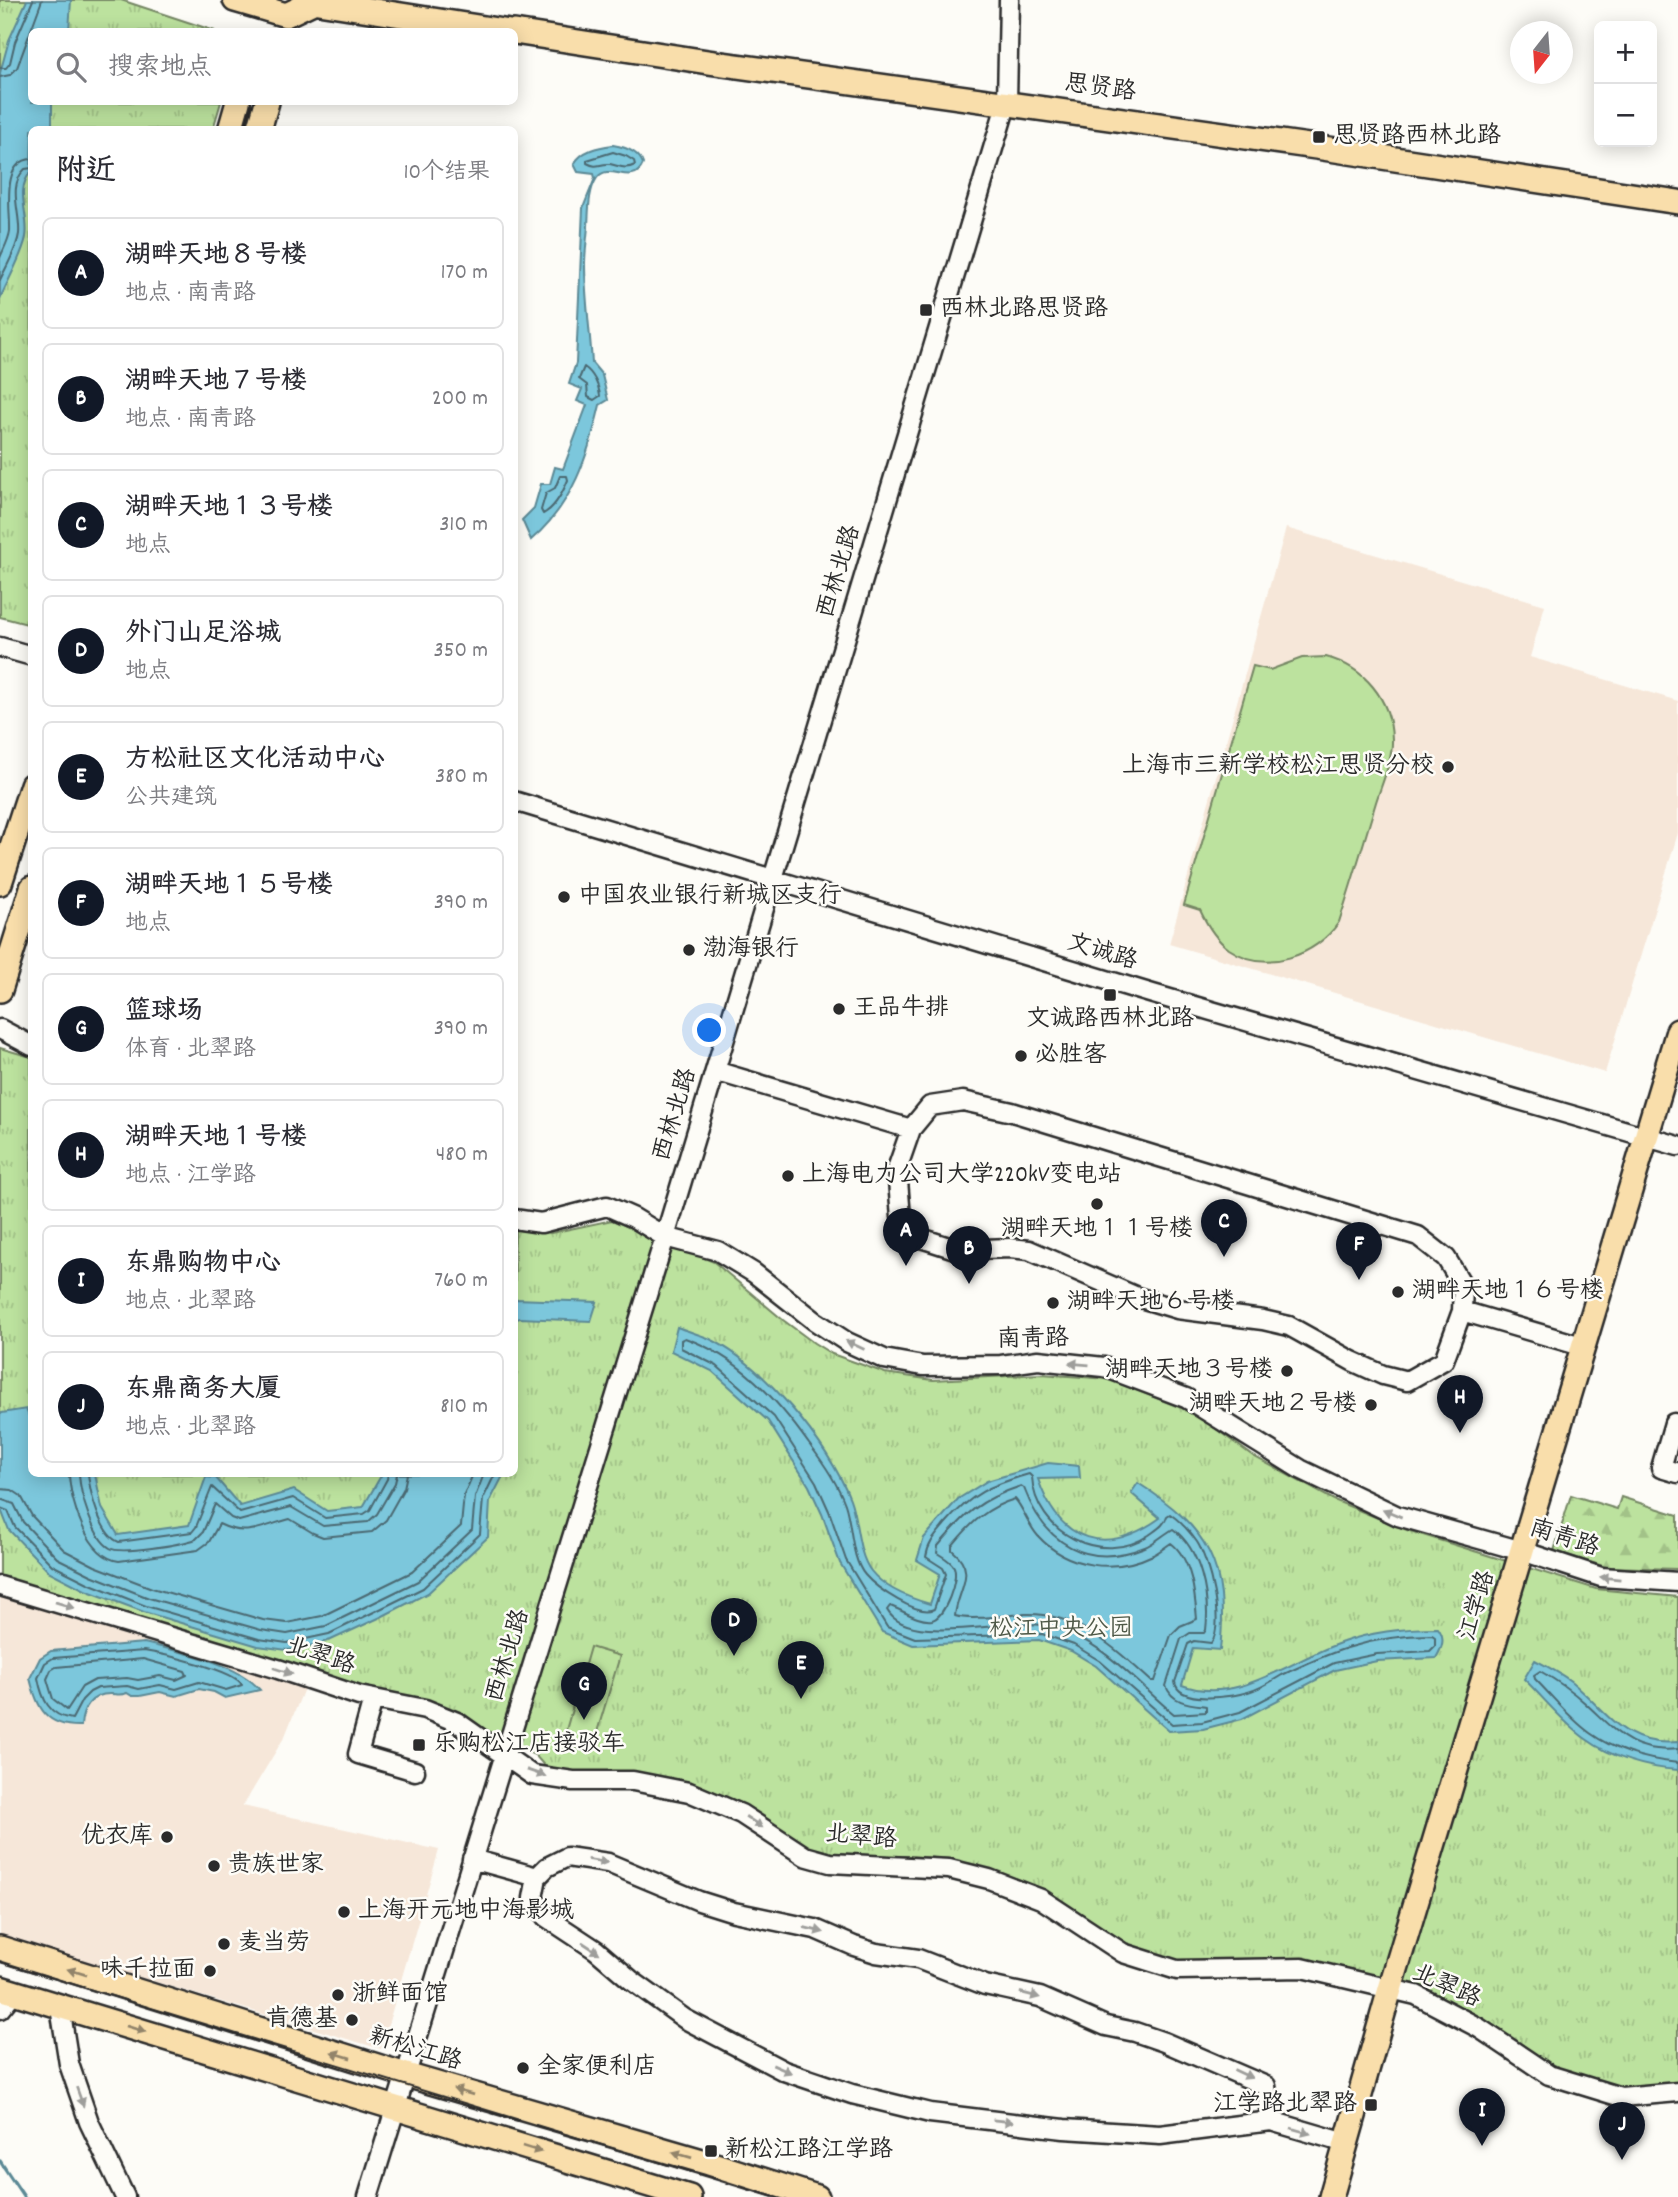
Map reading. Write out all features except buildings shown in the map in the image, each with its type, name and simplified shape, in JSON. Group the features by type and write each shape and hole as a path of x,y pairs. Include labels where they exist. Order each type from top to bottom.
{"main road":[{"name":"思贤路","path":"235,0 275,15 308,1 486,28"},
{"name":"思贤路","path":"518,33 1356,152 1678,202"},
{"path":"231,126 237,105"},
{"path":"260,126 266,105"},
{"path":"0,883 28,797"},
{"path":"0,990 28,901"},
{"name":"江学路","path":"1331,2197 1678,1031"},
{"name":"新松江路","path":"0,1948 406,2075 817,2197"},
{"path":"5,1996 60,2007 689,2197"}],"street":[{"name":"西林北路","path":"368,2197 774,880 1007,103 1009,0"},
{"path":"0,647 28,655"},
{"name":"文诚路","path":"518,802 1153,994 1678,1146"},
{"path":"0,1029 28,1043"},
{"path":"715,1071 911,1129"},
{"path":"963,1101 1012,1112 1418,1237 1446,1258 1452,1268 1462,1286 1462,1311 1444,1360 1407,1381 1383,1375 1289,1326 1177,1309 1137,1297 1029,1250 958,1250 921,1238 901,1217 897,1169 911,1129 930,1106 963,1101"},
{"name":"南青路","path":"518,1220 541,1223 607,1206 665,1237 718,1251 754,1273 825,1328 847,1342 884,1359 923,1366 1001,1365 1038,1360 1104,1367 1186,1398 1300,1469 1398,1516 1522,1551 1601,1577 1678,1582"},
{"path":"1462,1311 1585,1347"},
{"path":"1678,1424 1674,1423 1661,1468 1678,1473"},
{"name":"北翠路","path":"0,1586 373,1699 425,1709 457,1722 532,1775 573,1781 633,1781 689,1792 741,1814 805,1856 830,1863 949,1869 989,1879 1041,1899 1124,1953 1177,1970 1302,1968 1416,1995 1479,2028 1549,2075 1621,2097 1678,2092"},
{"path":"373,1699 358,1754 415,1771"},
{"path":"1271,2121 1266,2086 1187,2051 1136,2032 1106,2026 1040,1997 985,1985 918,1959 876,1953 815,1929 734,1912 608,1863 567,1857 547,1867 537,1877 533,1898 545,1917 596,1950 631,1980 685,2019 784,2071 852,2094 930,2113 1064,2129 1160,2135 1271,2121 1346,2143"},
{"path":"472,1859 537,1877"},
{"path":"60,2007 69,2064 89,2122 125,2197"}],"shaded area":[{"name":"上海市三新学校松江思贤分校","path":"1286,528 1545,605 1530,657 1678,701 1678,833 1605,1073 1169,944"},
{"path":"0,1597 305,1686 285,1736 243,1806 439,1850 381,2049 0,1936"}],"green space":[{"path":"0,0 121,0 206,28 28,28 28,105 220,105 214,126 28,126 28,624 0,617"},
{"path":"1326,657 1352,668 1381,698 1387,711 1392,739 1389,763 1339,922 1329,934 1304,952 1289,958 1259,960 1229,949 1220,941 1200,910 1184,905 1253,666 1270,670 1302,658"},
{"name":"松江中央公园","path":"0,1048 28,1056 28,1477 518,1477 518,1230 551,1233 612,1220 714,1262 814,1343 832,1354 885,1373 933,1380 1042,1374 1109,1379 1194,1413 1253,1456 1334,1500 1407,1530 1596,1589 1678,1597 1678,2087 1660,2089 1613,2086 1556,2072 1468,2011 1416,1984 1295,1959 1177,1963 1133,1948 1045,1893 952,1859 838,1856 805,1846 745,1809 549,1771 535,1755 478,1731 359,1690 0,1578"},
{"path":"1571,1495 1617,1509 1621,1497 1678,1515 1678,1569 1606,1567 1554,1551"},
{"path":"590,1647 620,1656 591,1752 562,1744"}],"water":[{"path":"27,0 71,0 69,28 28,28 28,105 52,105 52,126 28,126 28,176 23,195 26,237 0,299 0,73 9,40"},
{"path":"613,145 635,153 643,164 639,171 633,174 602,174 594,183 590,201 585,264 592,363 602,375 608,400 600,405 584,461 568,495 546,526 531,540 522,520 534,508 541,484 550,484 555,467 563,469 587,405 577,401 582,389 569,384 576,363 583,208 595,178 594,174 578,172 574,164 586,152"},
{"path":"518,1299 597,1302 591,1321 519,1318"},
{"path":"677,1327 708,1338 729,1350 771,1385 791,1407 827,1454 840,1477 853,1507 866,1564 883,1583 906,1596 930,1604 940,1574 917,1560 924,1538 958,1499 987,1481 1048,1463 1079,1466 1080,1478 1038,1479 1047,1501 1072,1530 1103,1540 1140,1530 1160,1518 1131,1493 1138,1483 1182,1516 1198,1533 1209,1552 1217,1572 1221,1595 1220,1650 1193,1648 1182,1685 1203,1690 1223,1690 1244,1685 1343,1642 1390,1631 1438,1628 1442,1639 1440,1650 1436,1658 1377,1661 1335,1670 1242,1719 1203,1729 1169,1731 1096,1666 1071,1651 1039,1640 913,1645 882,1632 840,1563 809,1486 768,1421 712,1371 671,1351"},
{"path":"26,1409 28,1414 28,1477 96,1477 102,1508 118,1535 189,1525 206,1477 216,1478 240,1506 294,1490 327,1511 363,1507 380,1477 502,1477 490,1501 488,1537 428,1593 331,1640 287,1650 258,1646 144,1612 85,1590 48,1571 9,1530 0,1507 2,1413"},
{"path":"144,1643 223,1665 260,1690 225,1698 199,1689 176,1696 160,1692 140,1696 127,1693 103,1695 89,1704 83,1714 81,1726 59,1723 45,1714 40,1707 30,1678 40,1658 51,1651"},
{"path":"1535,1660 1569,1680 1608,1717 1631,1734 1660,1742 1678,1742 1678,1770 1654,1767 1618,1757 1578,1733 1524,1679"}],"waterway":[{"path":"0,2161 24,2197"}],"tram line":[{"path":"0,1962 773,2197"}],"place":[{"name":"思贤路西林北路","path":"1319,137"},
{"name":"西林北路思贤路","path":"926,310"},
{"name":"上海市三新学校松江思贤分校","path":"1448,767"},
{"name":"中国农业银行新城区支行","path":"564,897"},
{"name":"渤海银行","path":"689,950"},
{"name":"文诚路西林北路","path":"1110,995"},
{"name":"王品牛排","path":"839,1009"},
{"name":"必胜客","path":"1021,1056"},
{"name":"上海电力公司大学220kV变电站","path":"788,1176"},
{"name":"湖畔天地１１号楼","path":"1097,1204"},
{"name":"湖畔天地１３号楼","path":"1224,1257"},
{"name":"湖畔天地８号楼","path":"906,1266"},
{"name":"湖畔天地１５号楼","path":"1359,1280"},
{"name":"湖畔天地７号楼","path":"969,1284"},
{"name":"湖畔天地１６号楼","path":"1398,1292"},
{"name":"湖畔天地６号楼","path":"1053,1303"},
{"name":"湖畔天地３号楼","path":"1287,1371"},
{"name":"湖畔天地２号楼","path":"1371,1405"},
{"name":"湖畔天地１号楼","path":"1460,1433"},
{"name":"外门山足浴城","path":"734,1656"},
{"name":"方松社区文化活动中心","path":"801,1699"},
{"name":"篮球场","path":"584,1720"},
{"name":"乐购松江店接驳车","path":"419,1745"},
{"name":"优衣库","path":"167,1837"},
{"name":"贵族世家","path":"214,1866"},
{"name":"上海开元地中海影城","path":"344,1912"},
{"name":"麦当劳","path":"224,1944"},
{"name":"味千拉面","path":"210,1971"},
{"name":"浙鲜面馆","path":"338,1995"},
{"name":"肯德基","path":"352,2020"},
{"name":"全家便利店","path":"523,2068"},
{"name":"江学路北翠路","path":"1371,2105"},
{"name":"东鼎购物中心","path":"1482,2146"},
{"name":"新松江路江学路","path":"711,2151"},
{"name":"东鼎商务大厦","path":"1622,2160"}]}
